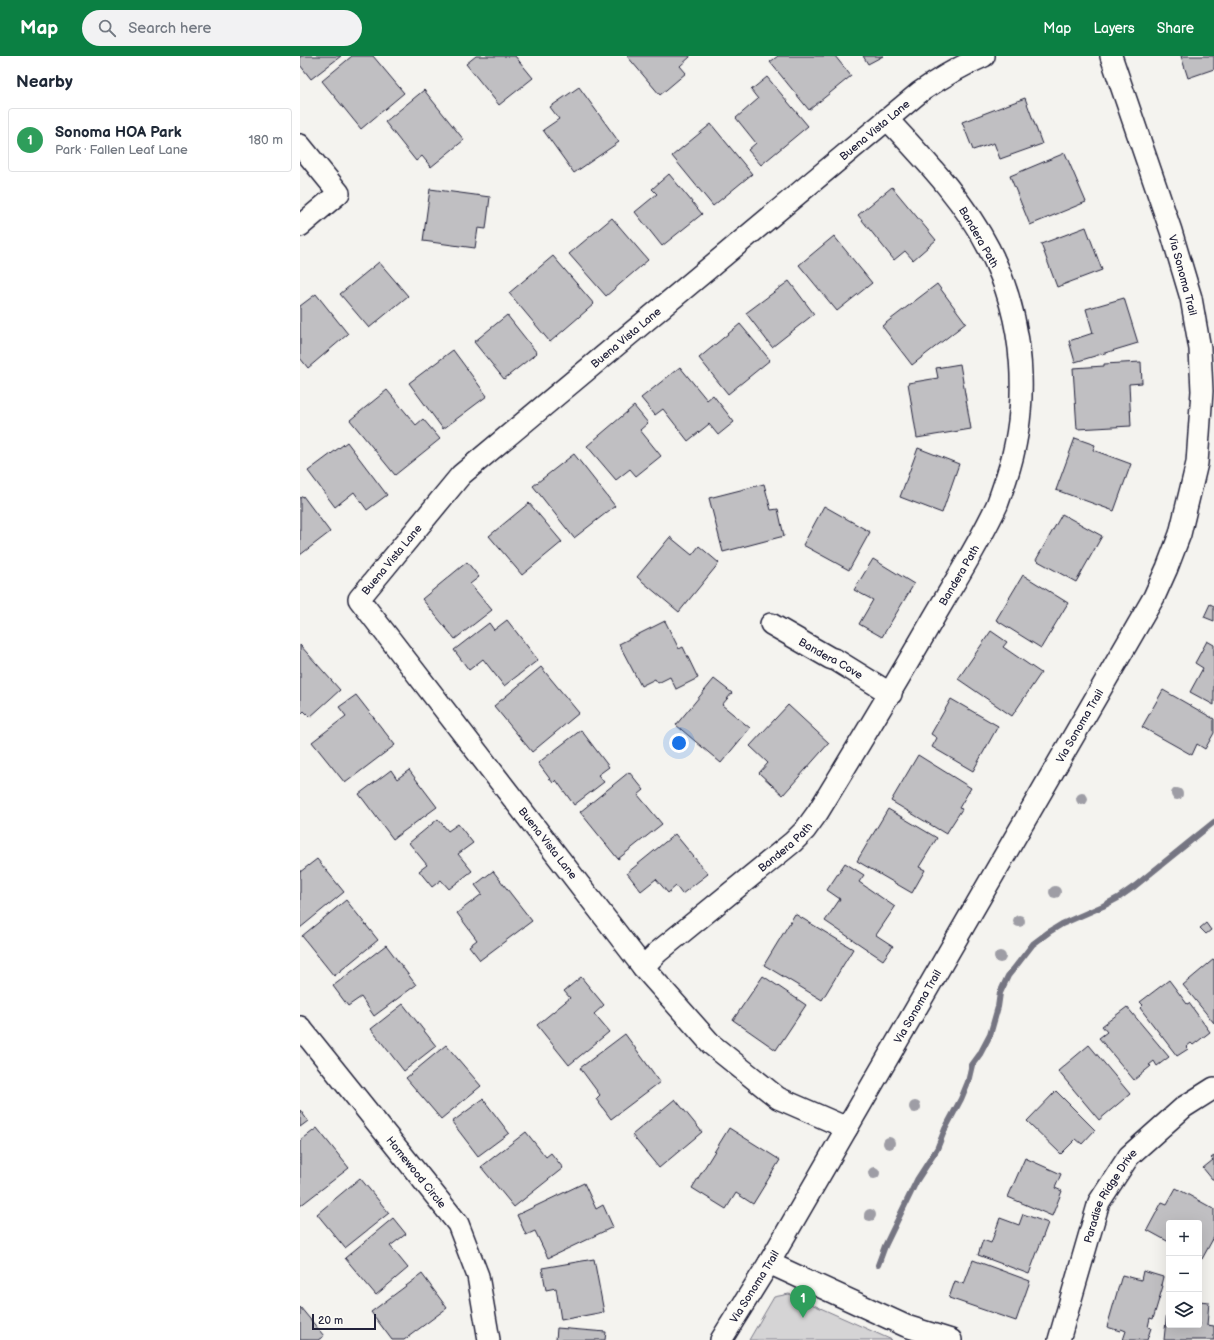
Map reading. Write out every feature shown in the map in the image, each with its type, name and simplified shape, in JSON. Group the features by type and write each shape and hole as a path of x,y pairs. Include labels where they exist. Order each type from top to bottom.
{"street":[{"name":"Buena Vista Lane","path":"847,1128 778,1098 712,1045 643,967 359,599 461,474 887,119 938,80 963,65 984,56"},
{"name":"Via Sonoma Trail","path":"721,1340 769,1263 1154,597 1167,568 1206,464 1200,349 1191,298 1171,231 1111,56"},
{"name":"Bandera Path","path":"643,967 658,952 772,861 805,830 818,812 891,694 982,533 997,504 1012,461 1019,423 1022,382 1021,363 1013,316 1002,277 975,225 957,200 918,152 887,119"},
{"path":"300,145 339,193 300,226"},
{"name":"Bandera Cove","path":"771,624 836,660 891,694"},
{"name":"Homewood Circle","path":"300,1027 458,1224 478,1276 489,1340"},
{"name":"Paradise Ridge Drive","path":"1059,1340 1099,1202 1129,1156 1184,1106 1214,1088"},
{"path":"769,1263 906,1326 951,1340"}],"shaded area":[{"path":"789,1294 892,1340 749,1340 774,1297"}],"building":[{"path":"300,56 341,56 311,79 300,65"},
{"path":"352,56 373,56 404,93 361,129 322,81"},
{"path":"476,56 515,56 533,78 499,105 466,64"},
{"path":"627,56 690,57 680,66 686,73 660,95"},
{"path":"778,56 835,56 851,76 809,110 770,62"},
{"path":"863,56 883,56 868,64"},
{"path":"1181,56 1214,56 1214,69 1188,78"},
{"path":"767,77 808,126 761,165 748,150 756,143 736,118 758,99 751,90"},
{"path":"579,87 619,142 574,173 543,130 559,119 550,107"},
{"path":"424,90 464,140 431,167 422,156 416,161 385,122"},
{"path":"1025,98 1042,144 1000,159 994,143 973,150 962,122"},
{"path":"711,124 752,174 713,206 672,156"},
{"path":"1065,153 1086,202 1030,225 1010,176"},
{"path":"669,174 702,214 662,246 635,212 657,194 652,189"},
{"path":"892,187 936,240 913,260 905,251 894,260 858,215"},
{"path":"430,189 490,197 486,229 478,228 475,248 423,241"},
{"path":"612,218 648,260 606,296 569,254"},
{"path":"1086,227 1102,270 1057,287 1041,244"},
{"path":"834,236 872,283 837,311 799,265"},
{"path":"553,256 594,304 550,342 509,293"},
{"path":"379,262 408,296 369,328 340,294"},
{"path":"789,281 814,314 772,347 746,313"},
{"path":"937,284 966,323 912,365 882,326"},
{"path":"316,294 348,334 308,368 300,358 300,306"},
{"path":"1124,298 1138,343 1075,362 1069,341 1093,333 1086,309"},
{"path":"507,315 537,353 504,379 474,342"},
{"path":"740,324 770,360 728,394 699,358"},
{"path":"453,350 487,396 443,429 409,383"},
{"path":"1141,362 1142,383 1129,384 1131,426 1077,429 1073,368 1104,366 1104,364"},
{"path":"960,364 971,429 917,438 908,383 938,378 936,368"},
{"path":"680,367 707,400 713,395 734,422 718,435 709,424 688,441 663,409 655,415 641,398"},
{"path":"387,390 416,425 423,419 440,439 395,475 350,420"},
{"path":"634,406 648,423 640,430 661,456 636,476 630,469 616,480 587,446"},
{"path":"1075,438 1095,445 1093,450 1131,464 1114,511 1056,490"},
{"path":"347,442 387,495 367,510 354,492 335,507 308,471"},
{"path":"918,448 959,464 942,513 900,497"},
{"path":"574,454 615,506 574,538 533,486"},
{"path":"764,484 771,510 778,509 784,536 723,552 709,498"},
{"path":"303,496 330,532 300,555 300,498"},
{"path":"529,503 562,542 522,575 489,536"},
{"path":"824,506 870,532 849,570 803,545"},
{"path":"1062,514 1102,536 1076,582 1036,560"},
{"path":"670,537 692,555 699,546 719,563 679,612 637,577"},
{"path":"873,559 914,584 882,637 859,624 873,600 854,590"},
{"path":"467,562 479,577 470,584 492,610 455,639 422,599"},
{"path":"1023,575 1068,603 1041,648 996,620"},
{"path":"1210,604 1214,606 1214,621 1204,617"},
{"path":"507,620 538,660 504,686 483,659 469,670 454,650 489,623 494,630"},
{"path":"665,621 679,649 683,647 698,678 676,689 670,677 658,683 655,679 641,686 619,644"},
{"path":"991,631 1007,642 1003,647 1041,673 1012,716 958,679"},
{"path":"1207,641 1214,645 1214,705 1190,692 1203,668 1195,663"},
{"path":"300,645 340,690 310,717 304,711 300,715"},
{"path":"541,667 579,713 532,752 494,706"},
{"path":"714,679 732,693 722,705 750,728 721,763 676,725"},
{"path":"1163,690 1214,719 1214,733 1205,749 1197,744 1192,755 1142,727"},
{"path":"356,695 395,745 345,783 312,742 346,716 339,707"},
{"path":"951,699 998,726 973,771 932,747 937,738 931,734"},
{"path":"788,705 829,743 783,795 759,773 768,763 750,746"},
{"path":"581,730 609,767 598,775 604,782 574,805 556,780 553,783 538,763"},
{"path":"918,755 971,788 959,808 962,809 946,834 891,801"},
{"path":"391,770 397,779 409,770 437,807 393,839 359,794"},
{"path":"629,772 644,790 638,795 662,824 618,859 580,812"},
{"path":"888,809 937,838 919,867 925,870 912,893 857,861"},
{"path":"438,819 448,831 458,824 473,843 458,854 472,871 449,889 441,880 432,887 419,871 427,865 409,843"},
{"path":"675,834 708,874 682,894 676,886 668,893 656,879 641,891 627,873"},
{"path":"317,859 344,892 300,928 300,872"},
{"path":"845,863 864,875 859,882 895,907 876,935 893,946 883,960 825,921 840,899 827,890"},
{"path":"493,871 532,921 480,960 469,946 477,940 457,913 482,894 475,885"},
{"path":"346,900 378,940 334,976 302,936"},
{"path":"795,914 853,949 822,1000 764,965"},
{"path":"1206,923 1211,930 1206,934 1200,928"},
{"path":"386,945 416,985 374,1016 361,997 348,1006 333,986"},
{"path":"1214,959 1214,1023 1183,985"},
{"path":"763,976 806,1005 776,1050 733,1020"},
{"path":"581,977 604,1005 594,1014 609,1032 569,1065 537,1025 570,998 564,991"},
{"path":"1169,980 1187,1004 1189,1003 1210,1032 1193,1045 1191,1043 1186,1047 1188,1049 1177,1056 1140,1008 1143,1005 1140,1002"},
{"path":"403,1004 436,1046 404,1071 371,1029"},
{"path":"1127,1007 1169,1057 1157,1066 1154,1061 1149,1065 1151,1066 1134,1080 1099,1038 1107,1032 1102,1026"},
{"path":"625,1034 660,1082 611,1119 596,1099 600,1095 580,1068"},
{"path":"446,1045 481,1086 441,1119 406,1078"},
{"path":"1089,1045 1130,1094 1099,1120 1058,1071"},
{"path":"1056,1091 1095,1130 1082,1144 1076,1139 1061,1154 1027,1121"},
{"path":"483,1099 509,1133 478,1156 452,1122"},
{"path":"675,1099 702,1132 659,1168 632,1135"},
{"path":"300,1110 308,1121 300,1127"},
{"path":"317,1128 349,1168 300,1206 300,1141"},
{"path":"729,1128 780,1160 753,1204 736,1193 726,1209 692,1188"},
{"path":"526,1132 546,1157 551,1153 563,1168 514,1207 481,1167"},
{"path":"1214,1156 1214,1179 1212,1179 1203,1168 1213,1160 1211,1158"},
{"path":"1025,1158 1061,1174 1055,1188 1062,1191 1052,1216 1008,1197"},
{"path":"360,1178 389,1213 345,1248 317,1214"},
{"path":"584,1183 596,1209 603,1205 613,1227 548,1258 535,1231 526,1235 517,1215"},
{"path":"1176,1188 1214,1209 1214,1237 1202,1259 1202,1220 1166,1220 1166,1240 1147,1230 1162,1202 1167,1204"},
{"path":"1023,1214 1048,1223 1029,1274 978,1255 983,1240 991,1243 1000,1218 1019,1225"},
{"path":"393,1218 406,1234 390,1246 408,1268 376,1295 345,1258"},
{"path":"594,1259 604,1312 561,1320 556,1288 546,1290 542,1268"},
{"path":"973,1260 1030,1281 1016,1321 949,1298 955,1281 964,1284"},
{"path":"1143,1271 1163,1277 1161,1285 1163,1286 1153,1319 1150,1318 1148,1327 1151,1328 1147,1340 1123,1340 1126,1331 1121,1329 1120,1331 1107,1327 1122,1275 1141,1280"},
{"path":"422,1274 447,1308 404,1340 392,1340 371,1312"},
{"path":"1202,1301 1209,1302 1207,1325 1214,1326 1214,1340 1164,1340 1166,1320 1166,1328 1202,1328"},
{"path":"300,1307 324,1336 318,1340 300,1340"},
{"path":"557,1328 606,1332 605,1340 556,1340"}],"waterway":[{"path":"878,1265 885,1246 917,1180 937,1149 945,1129 961,1099 968,1082 972,1065 980,1054 990,1035 998,1007 1000,993 1008,976 1033,944 1049,932 1062,924 1118,898 1214,822"}],"place":[{"name":"Sonoma HOA Park","path":"803,1318"}]}
